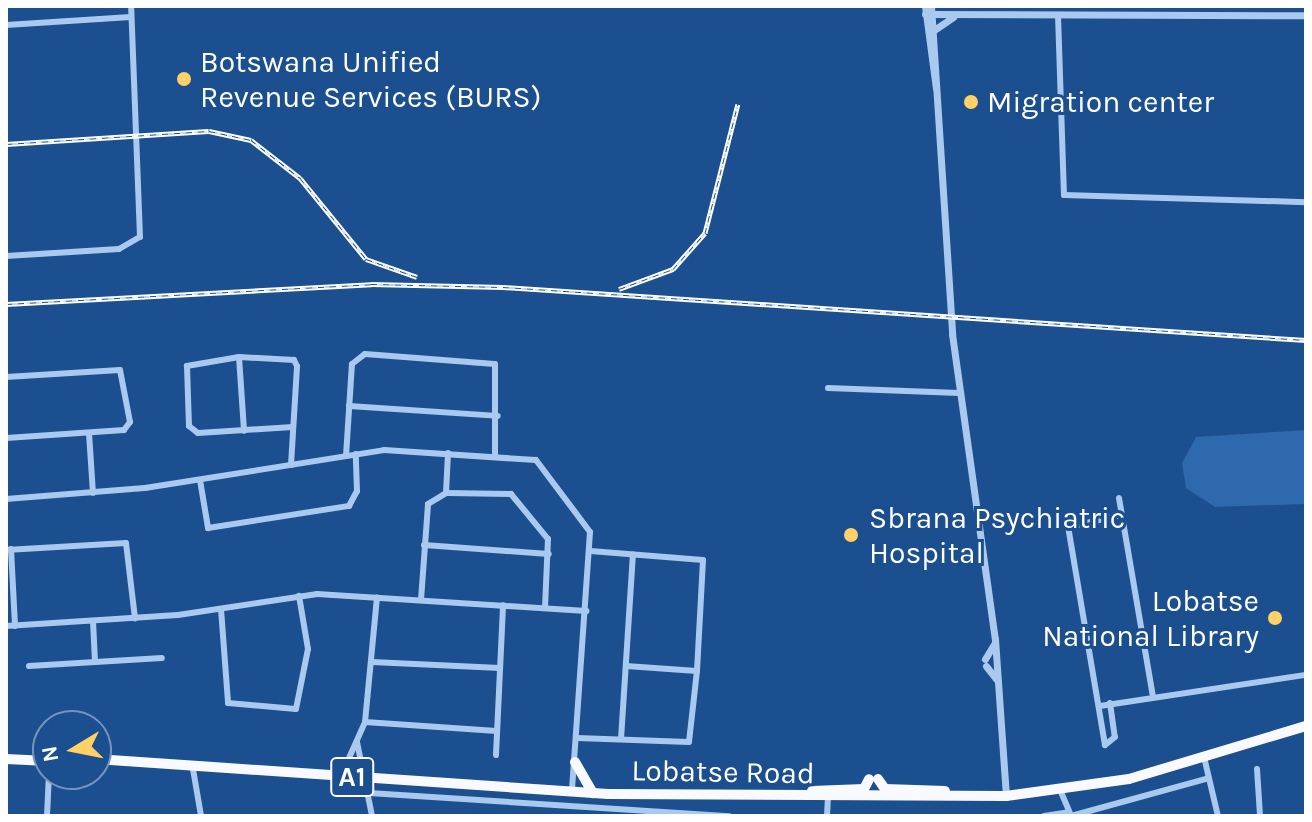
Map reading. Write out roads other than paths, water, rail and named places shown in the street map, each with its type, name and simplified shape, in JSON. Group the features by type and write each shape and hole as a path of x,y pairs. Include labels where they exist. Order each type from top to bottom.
{"highway":[{"name":"Lobatse Road","path":"112,762 593,793 774,797 1006,796 1061,792 1204,757 1306,726"},
{"path":"6,757 32,758"},
{"path":"6,757 32,760"},
{"path":"575,762 593,793"},
{"path":"774,797 864,789 874,779 885,789 973,796"}],"street":[{"path":"6,256 119,249 140,237 131,6"},
{"path":"938,6 955,16"},
{"path":"928,10 955,16 1159,10 1306,15"},
{"path":"928,10 934,30 936,88"},
{"path":"928,10 959,393 995,639 1006,796"},
{"path":"1058,15 1064,195 1306,202"},
{"path":"934,30 955,16"},
{"path":"6,25 131,17"},
{"path":"346,456 349,406 360,355 498,366 495,457"},
{"path":"291,465 293,427 294,360 239,357 187,366 189,426 198,433 293,427"},
{"path":"239,357 244,431"},
{"path":"6,377 123,371 128,427 89,433 6,438"},
{"path":"828,388 959,393"},
{"path":"349,406 498,416"},
{"path":"89,433 93,493"},
{"path":"446,493 448,453"},
{"path":"6,499 93,493 200,480 356,454 448,453 537,461 587,524 590,551 572,792"},
{"path":"200,480 208,528 334,508 356,500 356,454"},
{"path":"421,600 426,506 446,493 514,496 547,536 549,554 545,607"},
{"path":"1119,498 1153,696"},
{"path":"1110,703 1110,744 1100,739 1100,706 1068,527 1122,515"},
{"path":"15,626 8,550 126,543 135,618"},
{"path":"424,545 549,554"},
{"path":"577,738 690,742 697,671 703,560 590,551"},
{"path":"621,739 633,554"},
{"path":"6,626 135,618 221,609 299,596 586,611"},
{"path":"221,609 228,703 296,709 308,649 299,596"},
{"path":"341,777 365,722 377,598"},
{"path":"496,755 503,605"},
{"path":"93,621 95,662"},
{"path":"995,639 986,663 1000,685"},
{"path":"29,666 162,658"},
{"path":"372,662 500,668"},
{"path":"626,666 697,671"},
{"path":"1100,706 1306,675"},
{"path":"365,722 497,731"},
{"path":"357,741 368,778 372,816"},
{"path":"1204,757 1218,816"},
{"path":"193,769 201,816"},
{"path":"1257,769 1260,816"},
{"path":"1044,816 1070,815 1209,778"},
{"path":"47,816 48,790"},
{"path":"1061,792 1070,815"},
{"path":"369,793 729,816"},
{"path":"827,816 828,797"},
{"path":"545,805 545,816"}],"railway":[{"path":"619,289 673,269 705,233 738,104"},
{"path":"6,144 209,131 251,140 300,178 366,259 417,277"},
{"path":"6,304 371,284 503,287 1306,340"}],"place":[{"name":"Botswana Unified Revenue Services (BURS)","path":"184,79"},
{"name":"Migration center","path":"971,102"},
{"name":"Sbrana Psychiatric Hospital","path":"851,535"},
{"name":"Lobatse National Library","path":"1275,618"}]}
